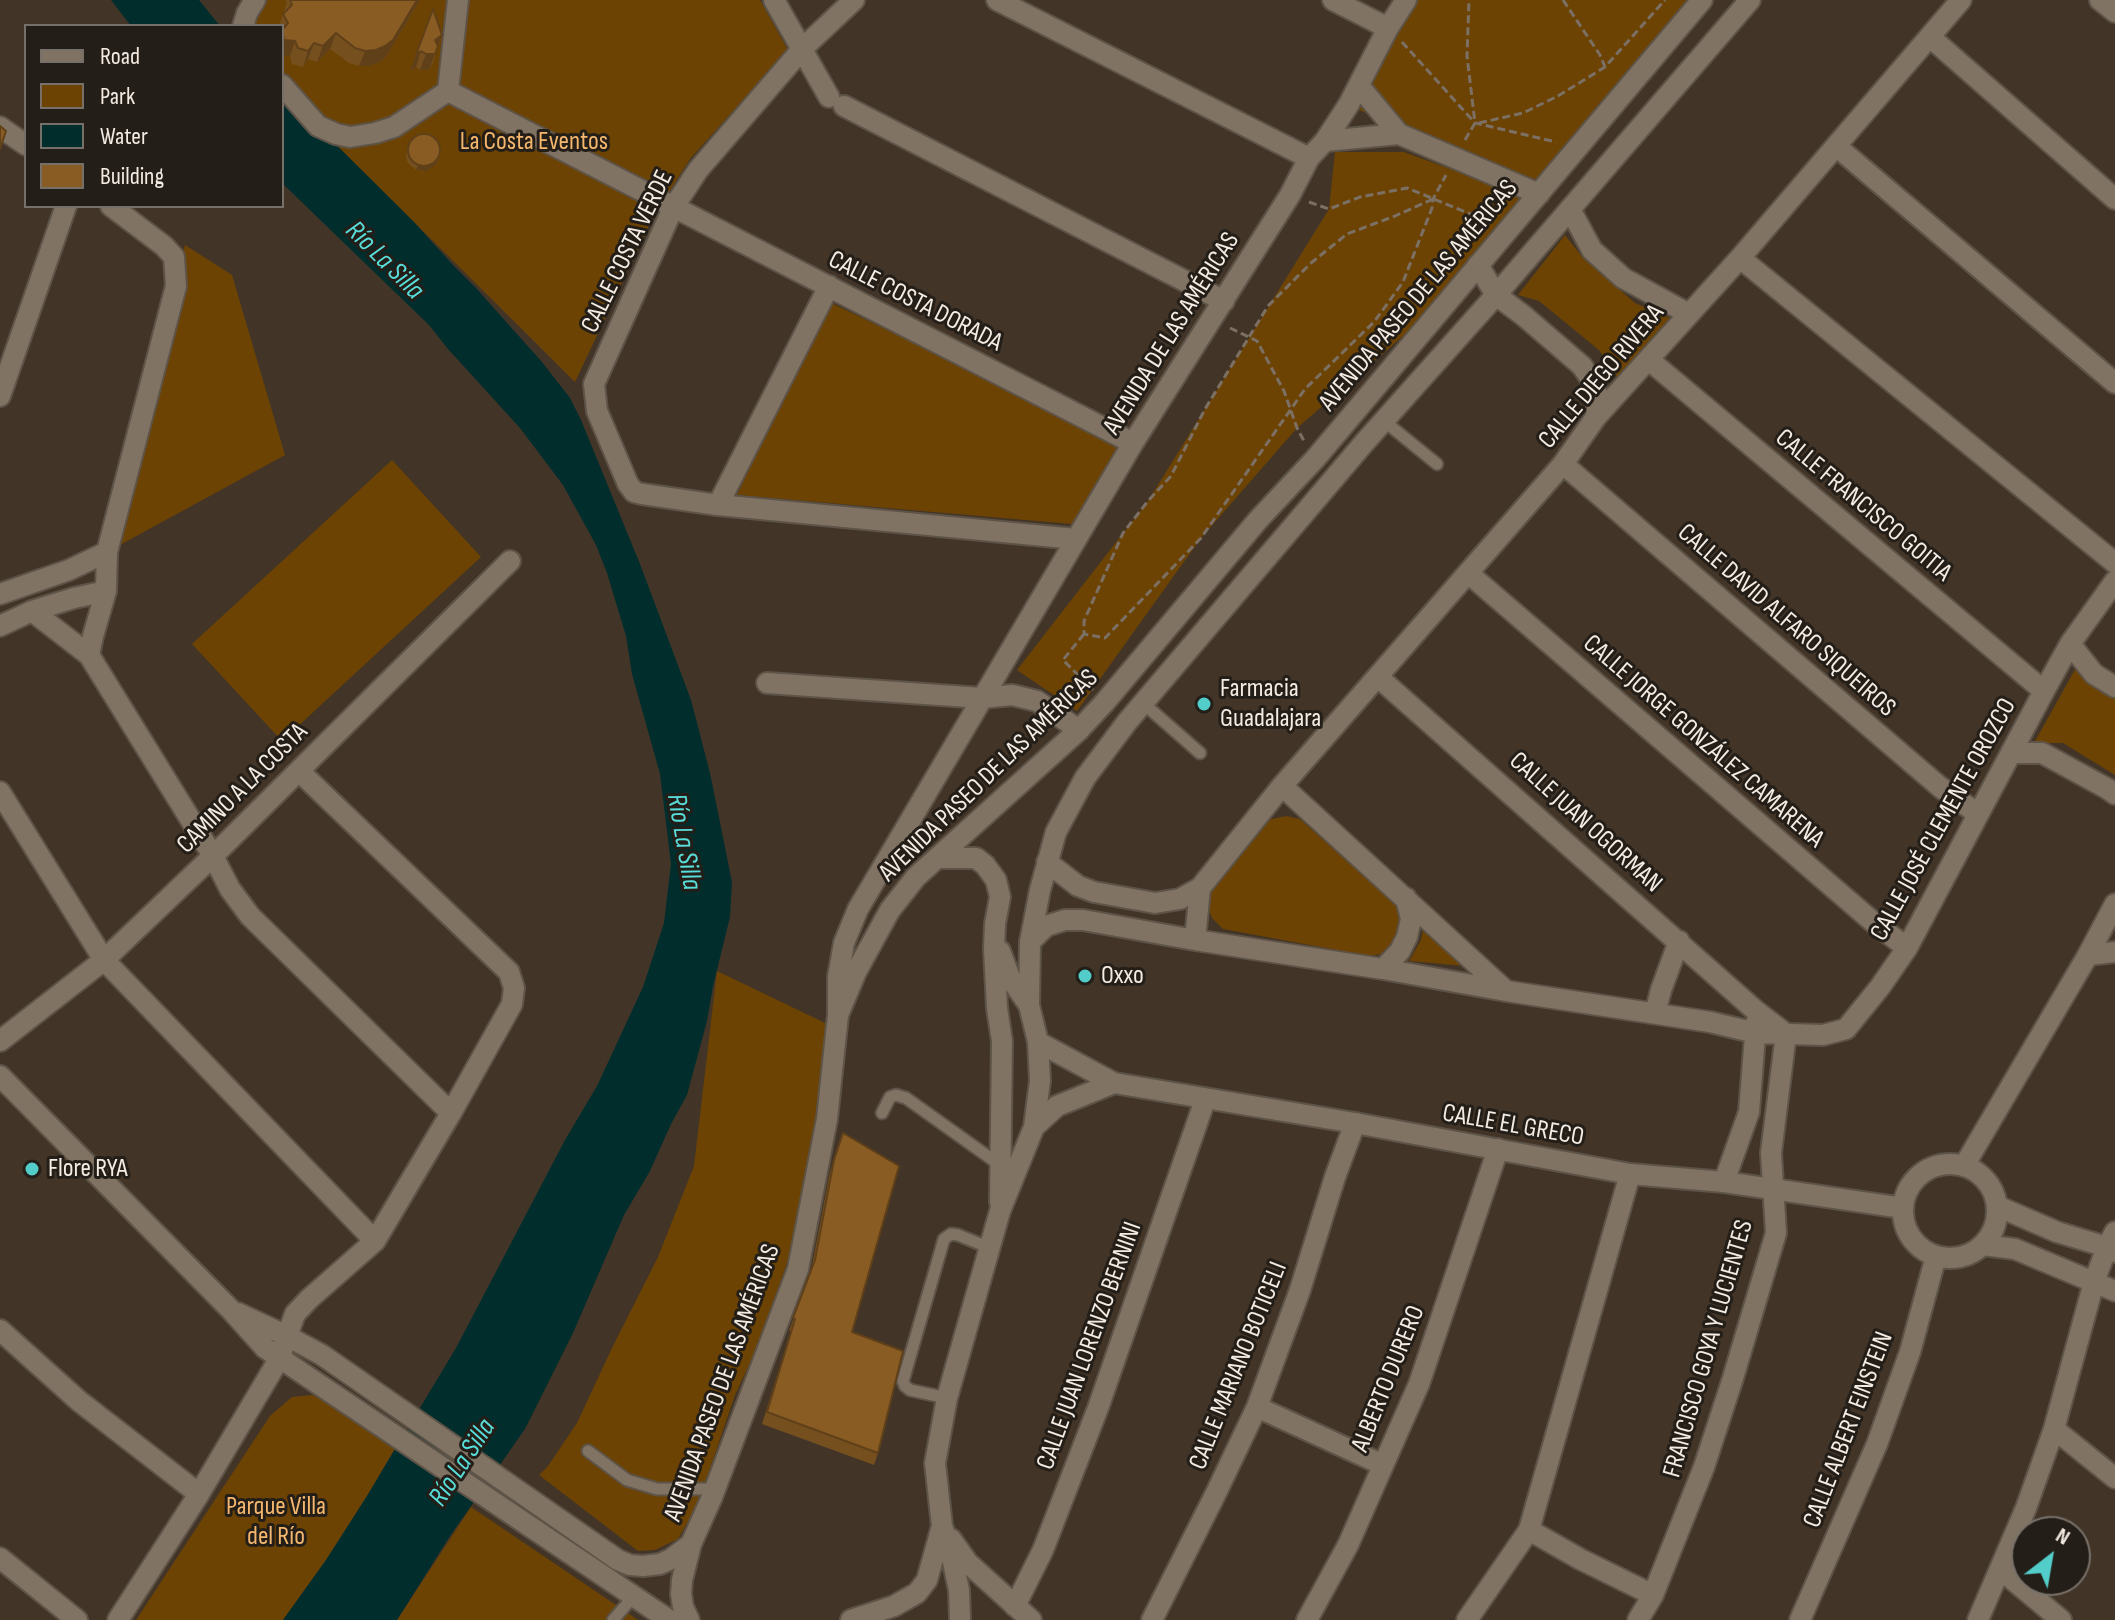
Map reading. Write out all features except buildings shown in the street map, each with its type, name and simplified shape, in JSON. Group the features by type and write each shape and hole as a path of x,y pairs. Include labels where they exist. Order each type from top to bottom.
{"street":[{"path":"244,24 255,0"},
{"path":"284,87 318,126 336,134 350,137 394,127 448,91 458,0"},
{"path":"774,0 820,84 836,102 1224,301"},
{"name":"CALLE COSTA VERDE","path":"718,505 634,492 597,411 594,384 673,208 698,170 803,48 854,0"},
{"path":"997,0 1309,158"},
{"path":"1333,0 1388,28"},
{"name":"AVENIDA DE LAS AMÉRICAS","path":"982,698 1133,443 1290,195 1309,158 1325,141 1359,86 1406,0"},
{"name":"AVENIDA PASEO DE LAS AMÉRICAS","path":"689,1620 681,1594 691,1544 715,1489 798,1269 827,1119 838,1015 856,972 890,910 916,877 1079,730 1105,702 1258,520 1315,459 1702,0"},
{"name":"AVENIDA PASEO DE LAS AMÉRICAS","path":"960,1620 959,1590 942,1526 935,1463 947,1398 1000,1211 1034,1127 1040,1081 1038,1042 1029,1005 1030,942 1056,832 1085,778 1143,703 1750,0"},
{"name":"CALLE DIEGO RIVERA","path":"1200,888 1282,786 1563,464 1596,417 1740,258 1961,0"},
{"path":"2100,0 2115,12"},
{"path":"1930,37 2115,199"},
{"path":"1359,86 1399,134 1539,194"},
{"name":"CALLE COSTA DORADA","path":"448,91 1133,443"},
{"path":"0,127 24,144"},
{"path":"1325,141 1399,134"},
{"path":"1836,146 2115,383"},
{"path":"0,396 65,208"},
{"path":"89,655 106,591 107,552 176,286 174,257 114,208"},
{"path":"1570,209 1592,250 1623,278 1689,314"},
{"path":"1740,258 2115,563"},
{"path":"1478,265 1496,295 1582,366 1595,385 1598,399 1596,417"},
{"path":"829,286 718,505 1076,539"},
{"name":"CALLE FRANCISCO GOITIA","path":"1649,360 2044,691"},
{"name":"CALLE DAVID ALFARO SIQUEIROS","path":"1563,464 1940,787 1978,814"},
{"path":"0,594 69,570 107,552"},
{"name":"CAMINO A LA COSTA","path":"0,1041 104,960 510,561"},
{"name":"CALLE JORGE GONZÁLEZ CAMARENA","path":"1468,573 1907,948"},
{"name":"CALLE JOSÉ CLEMENTE OROZCO","path":"1030,942 1046,926 1065,920 1083,920 1710,1022 1756,1033 1823,1035 1846,1029 1907,948 2070,644 2115,581"},
{"path":"0,626 32,611 106,591"},
{"path":"32,611 89,655 213,856 230,889 250,916 451,1113"},
{"path":"2070,644 2094,674 2115,687"},
{"name":"CALLE JUAN OGORMAN","path":"1378,677 1756,1011 1786,1034"},
{"path":"767,683 982,698 1012,695 1037,701 1079,730"},
{"path":"838,1015 838,977 844,943 858,909 982,698"},
{"path":"2012,753 2042,753 2115,794"},
{"path":"118,1620 199,1494 279,1359 295,1314 375,1241 512,1004 514,988 509,972 299,771"},
{"path":"1282,786 1506,991"},
{"path":"0,792 104,960 375,1241"},
{"path":"937,858 976,858 996,880 1000,897 995,924 997,1008 1002,1041 1000,1211"},
{"path":"1047,862 1078,886 1094,892 1155,903 1180,899 1200,888"},
{"path":"1195,940 1200,888"},
{"path":"1383,969 1400,951 1407,937 1411,919 1406,898"},
{"path":"1964,1166 2115,904"},
{"path":"995,924 1001,955 1010,978 1029,1005"},
{"path":"1655,1013 1679,941"},
{"path":"2088,955 2115,952"},
{"path":"1756,1011 1756,1033"},
{"name":"FRANCISCO GOYA Y LUCIENTES","path":"1724,1182 1749,1112 1756,1033"},
{"name":"FRANCISCO GOYA Y LUCIENTES","path":"1638,1620 1653,1595 1704,1467 1776,1233 1771,1153 1786,1034"},
{"name":"CALLE EL GRECO","path":"1038,1042 1114,1083 1355,1123 1630,1174 1724,1182 1903,1208"},
{"path":"0,1076 265,1348 669,1620"},
{"path":"1034,1127 1057,1106 1114,1083"},
{"name":"CALLE JUAN LORENZO BERNINI","path":"1015,1606 1043,1550 1098,1408 1205,1100"},
{"name":"CALLE MARIANO BOTICELI","path":"1152,1620 1257,1407 1300,1290 1355,1123"},
{"name":"ALBERTO DURERO","path":"1307,1620 1348,1545 1419,1384 1498,1149"},
{"path":"1947,1164 1964,1166 1976,1172 1994,1193 1997,1206 1991,1234 1983,1245 1969,1254 1953,1258 1936,1256 1922,1249 1911,1237 1903,1208 1907,1191 1917,1177 1930,1168 1947,1164"},
{"path":"1467,1620 1529,1530 1630,1174"},
{"path":"1978,1620 2026,1508 2054,1429 2094,1282 2112,1244 2057,1232 1997,1206"},
{"path":"1983,1245 2015,1249 2115,1291"},
{"name":"CALLE ALBERT EINSTEIN","path":"1806,1618 1877,1444 1910,1352 1936,1256"},
{"path":"231,1310 322,1355 618,1560 630,1565 660,1564 691,1544"},
{"path":"0,1330 79,1401 199,1494"},
{"path":"1257,1407 1383,1465"},
{"path":"2054,1429 2115,1478"},
{"path":"942,1526 968,1563 1031,1620"},
{"path":"851,1620 894,1606 917,1593 927,1580 942,1526"},
{"path":"1529,1530 1653,1595"},
{"path":"0,1558 77,1620"},
{"path":"2000,1569 2061,1620"}],"lane":[{"path":"1384,421 1437,464"},
{"path":"1143,703 1200,753"},
{"path":"882,1113 890,1097 906,1098 1000,1165"},
{"path":"947,1398 910,1390 905,1386 903,1381 911,1352 944,1239 951,1234 958,1235 990,1248"},
{"path":"588,1451 627,1480 657,1489 715,1489"},
{"path":"613,1620 633,1597"}],"path":[{"path":"1469,0 1467,56 1475,123"},
{"path":"1563,0 1605,67"},
{"path":"1475,123 1523,113 1605,67 1665,0"},
{"path":"1388,28 1475,123 1578,148"},
{"path":"1290,195 1329,209 1360,197 1407,188 1509,229"},
{"path":"1105,702 1063,660 1084,634 1084,621 1123,533 1171,476 1205,409 1268,306 1311,263 1347,234 1433,199"},
{"path":"1084,634 1105,638 1201,538 1305,389 1374,322 1403,282 1433,199"},
{"path":"1212,320 1257,341 1284,391 1297,428"}],"green space":[{"name":"La Costa Eventos","path":"250,0 760,0 788,50 690,159 653,217 575,382 284,93 284,24 236,24"},
{"path":"1413,0 1706,0 1543,192 1350,106"},
{"path":"1335,152 1404,152 1530,198 1455,291 1297,428 1201,538 1077,711 1017,670 1148,501 1329,209"},
{"path":"1565,235 1583,258 1635,303 1670,318 1617,377 1599,350 1539,301 1518,295"},
{"path":"185,245 232,275 285,455 107,552"},
{"path":"827,301 981,375 1123,451 1083,525 737,495"},
{"path":"392,460 481,557 282,741 192,644"},
{"path":"2077,666 2115,696 2115,775 2063,743 2034,743"},
{"path":"1286,816 1300,819 1397,906 1401,916 1400,929 1395,941 1381,954 1369,956 1223,929 1212,918 1208,908 1214,881 1268,820"},
{"path":"1424,925 1475,967 1409,961 1421,940"},
{"path":"717,971 825,1023 827,1035 822,1099 795,1240 758,1346 735,1395 698,1504 678,1539 655,1550 638,1551 539,1475 577,1423 658,1257 694,1166"},
{"name":"Parque Villa del Río","path":"312,1395 331,1402 395,1448 326,1560 283,1620 136,1620 270,1416 292,1397"},
{"path":"471,1507 579,1580 638,1620 397,1620"}],"water":[{"path":"111,0 199,0 218,24 129,24"},
{"name":"Río La Silla","path":"284,93 476,288 570,398 640,564 691,700 710,773 732,882 730,917 687,1095 650,1171 624,1215 573,1333 525,1429 450,1536 397,1620 283,1620 367,1496 456,1348 565,1140 597,1086 643,987 664,923 671,864 660,774 632,674 626,636 596,545 563,485 520,428 429,325 284,185"}],"place":[{"name":"Farmacia Guadalajara","path":"1204,704"},
{"name":"Oxxo","path":"1085,976"},
{"name":"Flore RYA","path":"32,1169"}]}
